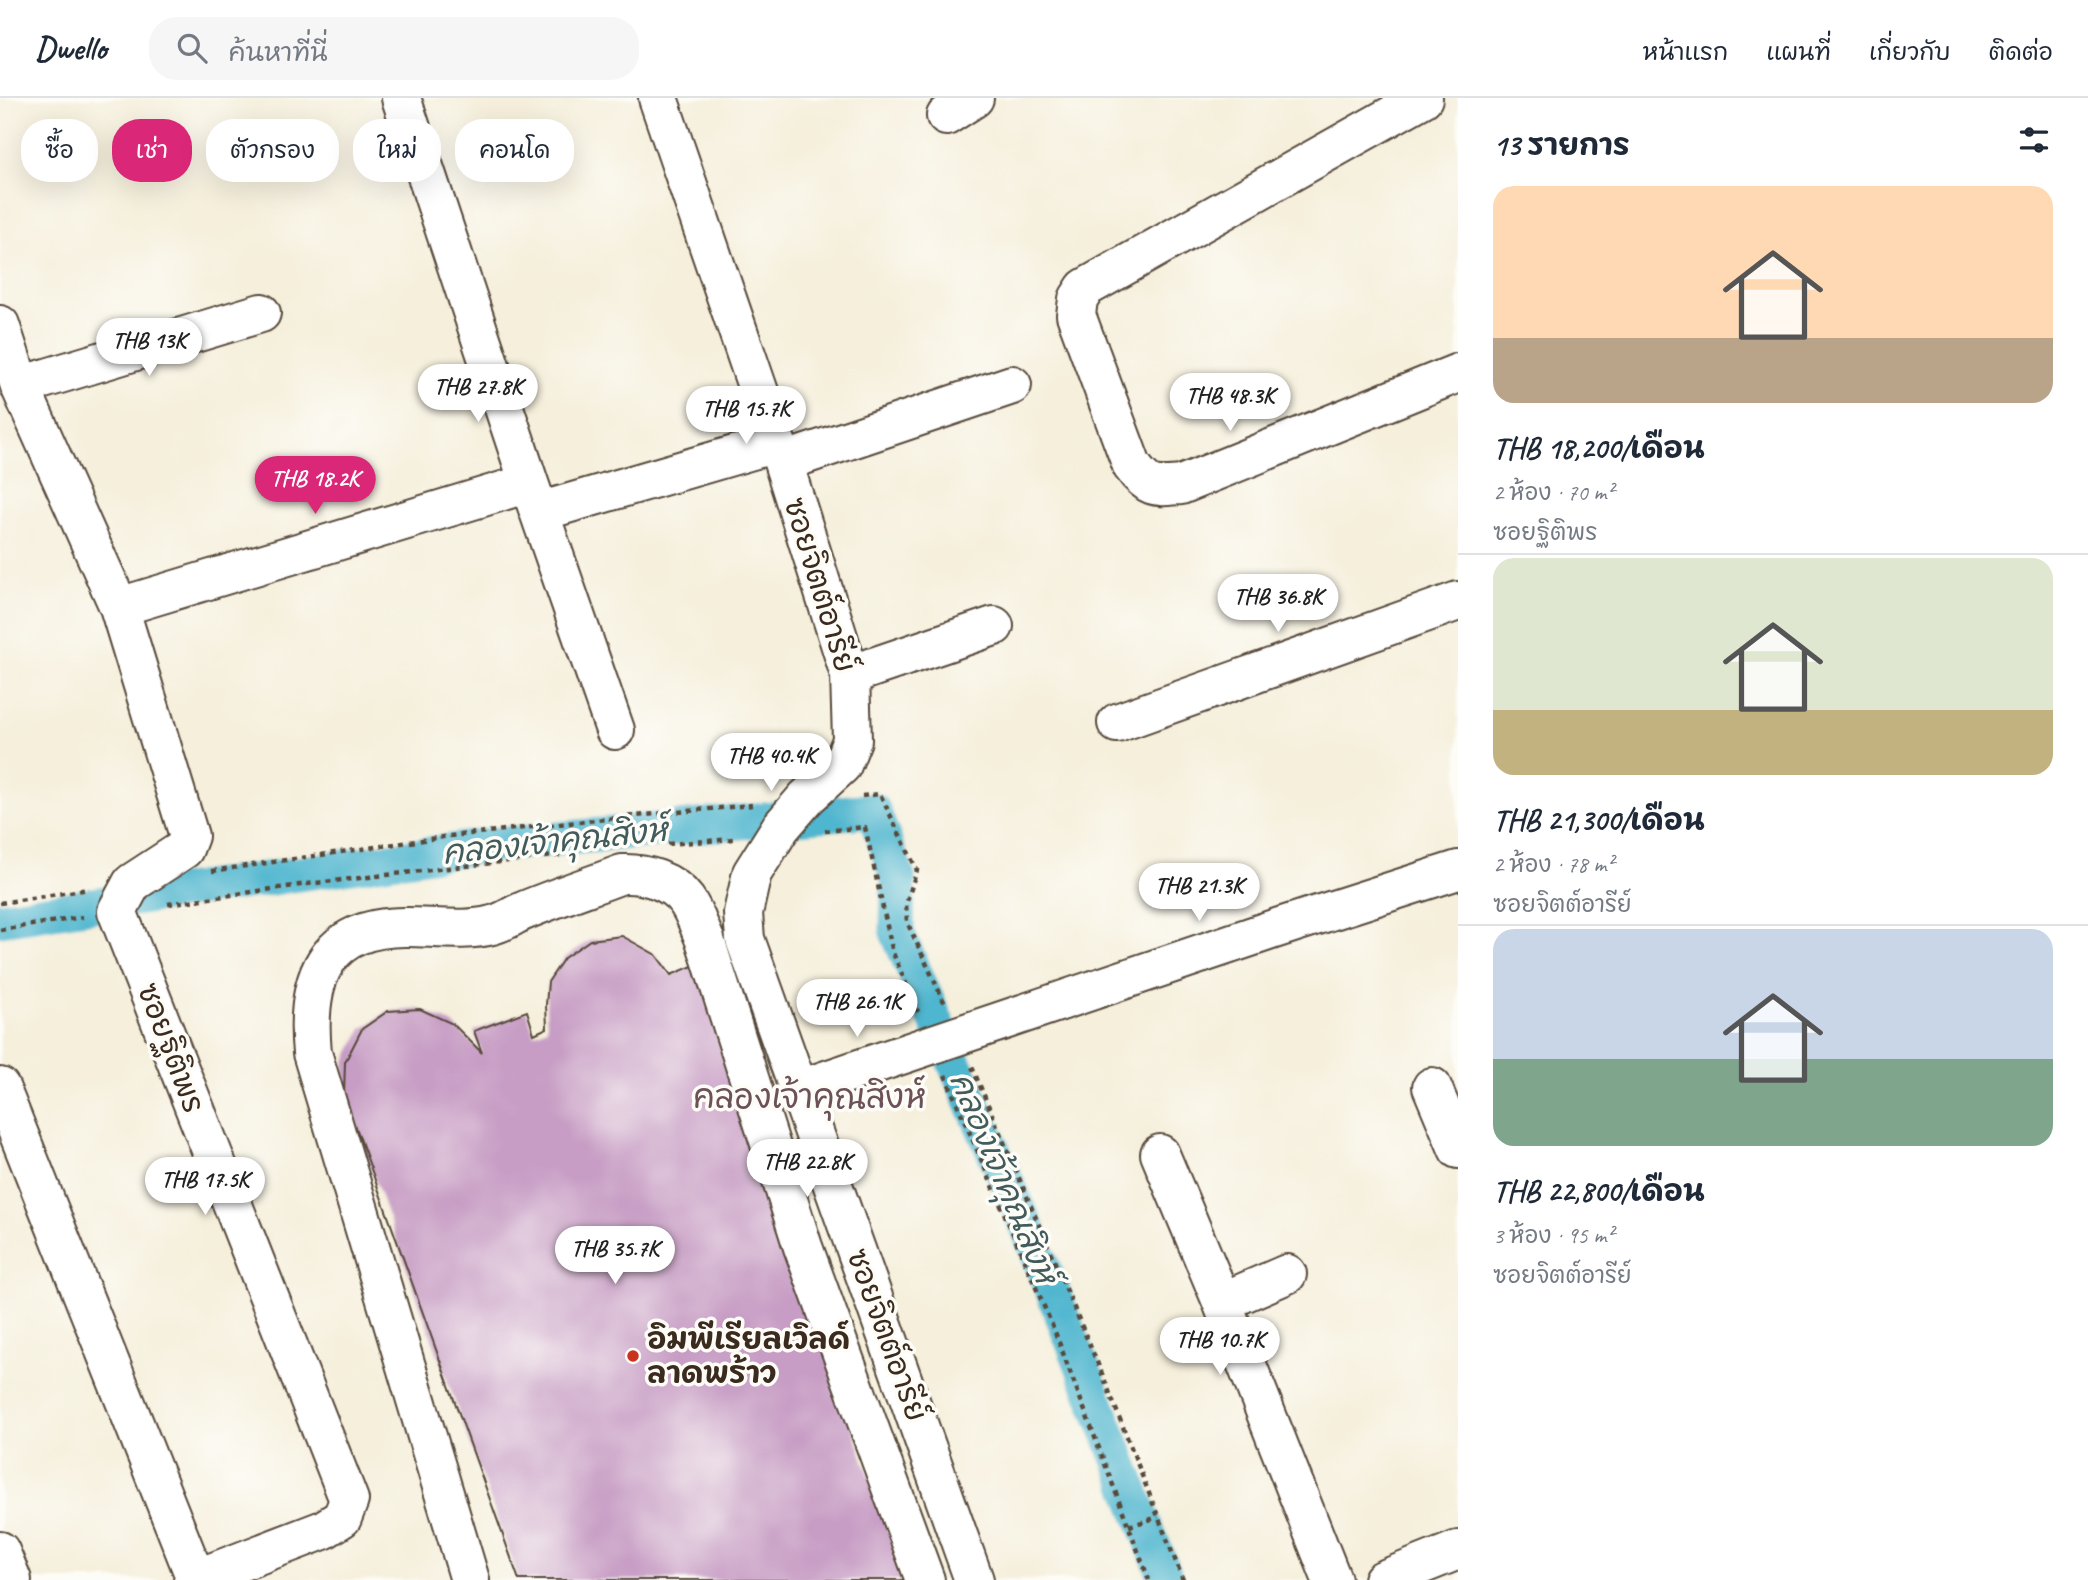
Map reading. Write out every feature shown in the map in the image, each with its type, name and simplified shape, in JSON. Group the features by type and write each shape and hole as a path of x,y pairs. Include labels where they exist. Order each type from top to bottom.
{"street":[{"path":"401,98 615,730"},
{"name":"ซอยจิตต์อารีย์","path":"657,98 779,453 850,675 852,740 842,765 806,798 781,827 752,873 743,913 746,939 974,1580"},
{"path":"1423,98 1085,288 1078,299 1076,315 1132,466 1142,479 1154,487 1181,485 1458,373"},
{"path":"20,386 261,313"},
{"path":"0,325 20,386 119,607 190,836 184,849 125,897"},
{"path":"119,607 534,497 779,453 1012,385"},
{"path":"1117,723 1458,601"},
{"path":"850,675 994,625"},
{"path":"800,1089 1277,928 1458,870"},
{"path":"470,1580 314,1061 310,1019 315,986 330,957 341,944 356,934 380,928 467,928 492,925 622,874 643,875 676,890 692,910 705,940 803,1247 925,1580"},
{"name":"ซอยฐิติพร","path":"0,1087 195,1579 323,1530 342,1518 349,1500 125,897"},
{"path":"705,940 746,939"},
{"path":"1432,1087 1458,1149"},
{"path":"1160,1154 1222,1301 1332,1580"},
{"path":"1222,1301 1287,1274"},
{"path":"1383,1580 1458,1550"},
{"path":"0,1551 12,1580"}],"path":[{"path":"624,817 626,848"},
{"path":"201,873 450,836"},
{"path":"0,903 125,897"},
{"path":"1129,1527 1158,1517"}],"building":[{"name":"อิมพีเรียลเวิลด์ ลาดพร้าว","path":"622,936 656,955 671,975 695,965 905,1580 519,1580 357,1130 351,1132 344,1095 345,1062 362,1029 388,1011 420,1009 453,1024 482,1053 474,1031 527,1011 534,1034 547,1028 548,982 564,958 590,940"}],"waterway":[{"name":"คลองเจ้าคุณสิงห์","path":"0,919 490,845 873,810 898,878 897,932 1029,1232 1167,1580"}],"place":[{"name":"อิมพีเรียลเวิลด์ ลาดพร้าว","path":"633,1356"}],"district":[{"name":"คลองเจ้าคุณสิงห์","path":"810,1096"}]}
